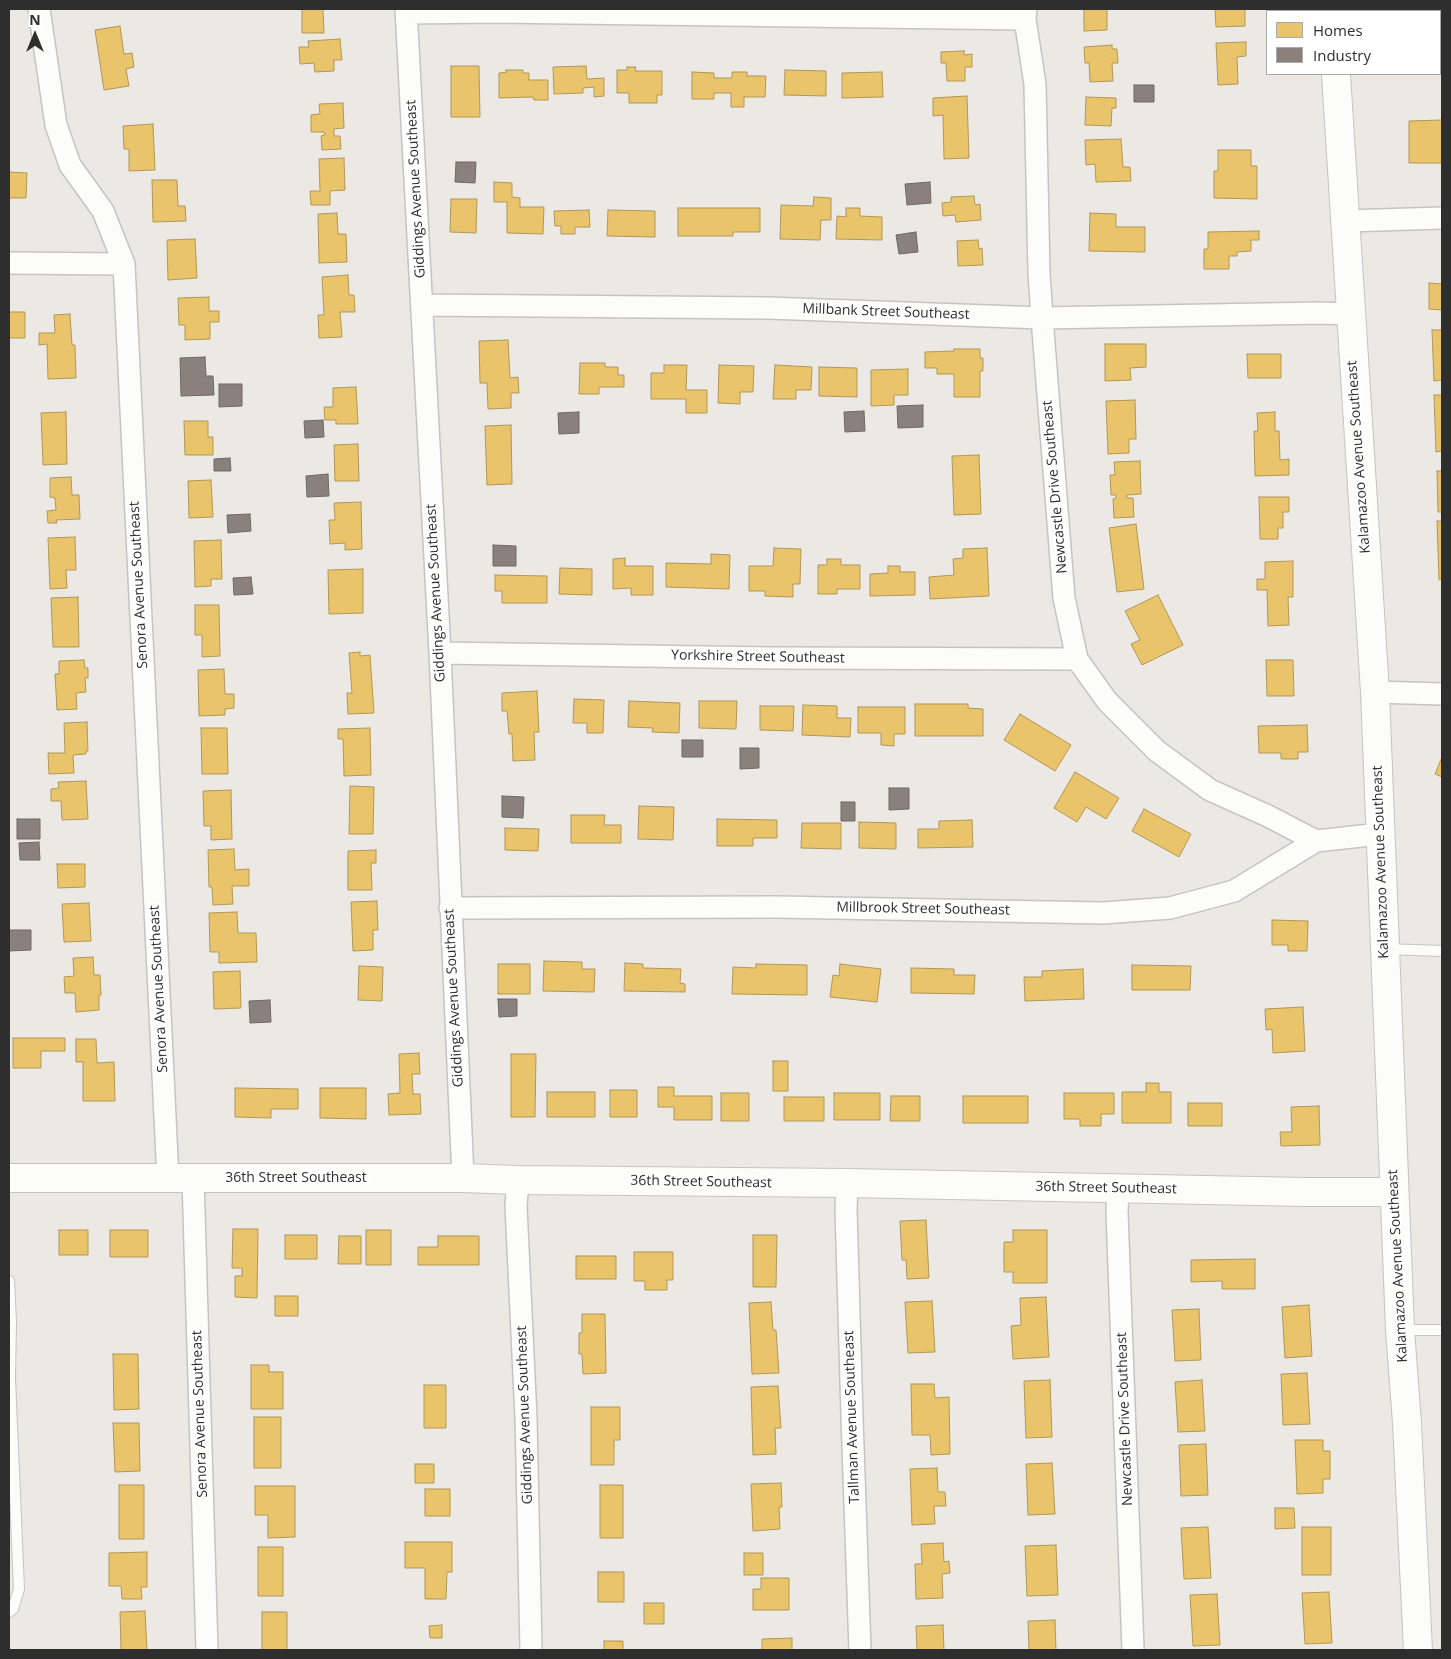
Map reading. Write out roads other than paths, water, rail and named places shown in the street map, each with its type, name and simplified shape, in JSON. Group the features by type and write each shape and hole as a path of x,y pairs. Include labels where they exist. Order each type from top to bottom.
{"main road":[{"name":"Kalamazoo Avenue Southeast","path":"1336,75 1375,692 1400,1330 1407,1422 1418,1650"},
{"name":"36th Street Southeast","path":"9,1178 463,1178 1394,1192"}],"street":[{"name":"Senora Avenue Southeast","path":"39,9 56,125 70,164 103,212 124,264 207,1650"},
{"path":"406,11 1025,14"},
{"name":"Giddings Avenue Southeast","path":"406,11 440,653 463,1178"},
{"name":"Newcastle Drive Southeast","path":"1025,14 1035,84 1039,273 1064,598 1077,659 1107,701 1157,750 1210,790 1268,816 1316,841"},
{"path":"1346,221 1442,218"},
{"path":"9,263 124,264"},
{"name":"Millbank Street Southeast","path":"422,305 768,308 1042,318 1350,314"},
{"name":"Yorkshire Street Southeast","path":"440,653 773,658 1077,659"},
{"path":"1375,692 1442,694"},
{"name":"Millbrook Street Southeast","path":"450,908 776,907 1103,913 1170,908 1234,891 1316,841 1380,834"},
{"name":"Giddings Avenue Southeast","path":"518,1180 516,1206 526,1418 531,1650"},
{"name":"Tallman Avenue Southeast","path":"847,1184 846,1209 860,1650"},
{"name":"Newcastle Drive Southeast","path":"1118,1189 1117,1212 1133,1650"}],"lane":[{"path":"1384,949 1442,951"},
{"path":"9,1281 11,1322 10,1378 19,1589 13,1609 9,1612"},
{"path":"1400,1330 1442,1330"}]}
